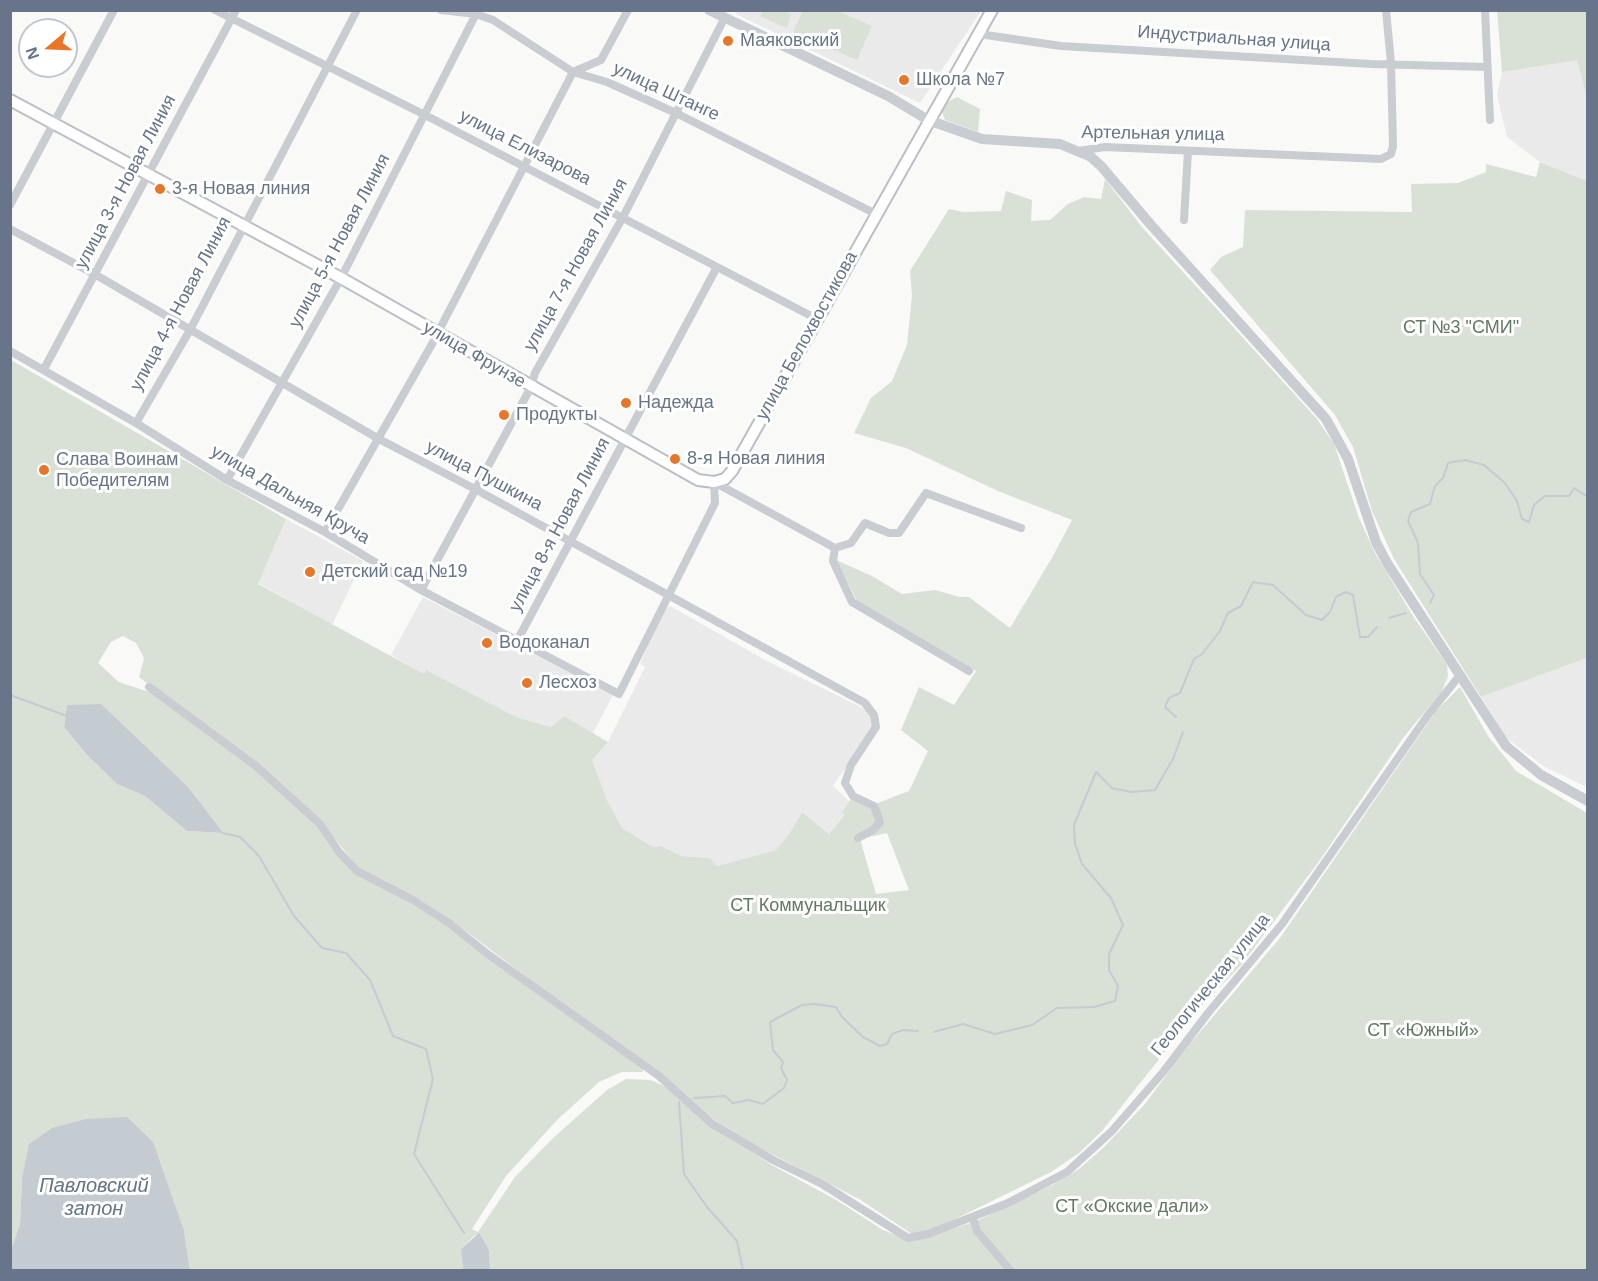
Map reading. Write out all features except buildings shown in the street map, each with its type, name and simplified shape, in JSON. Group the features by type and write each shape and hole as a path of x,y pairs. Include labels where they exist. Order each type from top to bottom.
{"main road":[{"name":"улица Белохвостикова","path":"714,482 725,479 732,471 992,10"},
{"name":"улица Фрунзе","path":"10,100 242,227 341,278 698,480 714,482"}],"street":[{"path":"10,205 114,10"},
{"name":"улица Елизарова","path":"215,10 425,115 817,319"},
{"name":"улица 3-я Новая Линия","path":"44,369 236,10"},
{"name":"улица 4-я Новая Линия","path":"136,423 190,330 357,10"},
{"name":"улица Штанге","path":"441,10 474,12 493,20 573,72 607,82 676,113 876,214"},
{"path":"325,532 437,333 573,72 601,60 628,10"},
{"name":"Артельная улица","path":"709,10 888,96 928,120 982,139 1060,144 1078,151 1105,147 1381,159 1391,154 1393,146 1391,63"},
{"path":"1386,10 1391,63"},
{"path":"1485,10 1490,120"},
{"name":"улица 5-я Новая Линия","path":"227,480 341,278 425,115 474,12"},
{"name":"улица 7-я Новая Линия","path":"421,590 531,387 535,373 623,217 724,19"},
{"name":"Индустриальная улица","path":"980,34 1061,46 1487,67"},
{"path":"1078,151 1101,166 1150,225 1246,328 1326,419 1348,459 1380,549 1511,751 1541,775 1587,801"},
{"path":"1185,220 1188,151"},
{"name":"улица Пушкина","path":"10,230 96,275 379,439 475,489 865,703 874,715 876,727 851,765 845,783 849,792 874,806 879,822 873,830 858,838"},
{"name":"улица 8-я Новая Линия","path":"517,641 717,267"},
{"name":"улица Дальняя Круча","path":"10,351 136,423 227,480 325,532 421,590 620,694 667,596"},
{"path":"667,596 715,503 714,482"},
{"name":"улица Фрунзе","path":"714,482 835,548"},
{"path":"969,671 852,602 834,561 835,548 851,543 865,523 889,533 899,532 927,493 1021,528"},
{"name":"Геологическая улица","path":"149,687 256,766 320,824 338,851 357,871 413,900 448,922 489,955 659,1076 711,1123 773,1160 822,1184 908,1238 919,1237 1008,1203 1067,1172 1112,1131 1164,1071 1208,1012 1282,924 1422,723 1460,675"},
{"path":"973,1218 977,1231 1010,1270"}],"shaded area":[{"name":"Школа №7","path":"737,10 981,11 920,103 736,14"},
{"path":"1577,59 1587,98 1587,181 1540,162 1507,137 1497,95 1502,72"},
{"name":"Детский сад №19","path":"286,519 363,561 332,625 258,583"},
{"path":"423,597 613,695 593,733 564,716 551,727 516,717 426,671 424,675 391,655"},
{"path":"670,606 765,660 865,709 871,716 873,729 833,786 849,801 842,812 844,814 829,834 802,812 776,850 717,866 710,858 682,856 661,846 653,847 622,828 607,800 591,760 608,742 645,667 640,664 664,609"},
{"path":"1587,658 1587,787 1545,767 1506,738 1481,697"}],"green space":[{"path":"782,10 791,14 787,28 760,16 763,11"},
{"path":"803,10 838,11 872,26 857,60 793,32"},
{"path":"1497,11 1587,11 1587,98 1577,60 1502,72"},
{"path":"957,97 980,109 978,132 945,120 942,112 946,103"},
{"name":"СТ №3 \"СМИ\"","path":"1540,162 1587,181 1587,658 1481,697 1394,559 1372,511 1353,447 1335,415 1210,270 1221,257 1243,247 1245,210 1412,212 1411,184 1458,183 1486,172 1486,164 1536,177"},
{"path":"1105,179 1142,227 1317,419 1334,444 1359,518 1376,555 1413,616 1447,665 1448,676 1442,691 1403,738 1320,860 1242,964 1199,1009 1102,1131 1079,1153 1051,1172 933,1230 912,1234 859,1199 758,1147 710,1117 466,931 422,901 362,872 314,814 139,677 144,658 136,643 123,636 111,642 98,663 119,682 149,692 169,704 255,769 315,823 331,848 352,870 441,920 643,1068 643,1072 622,1072 599,1082 557,1120 506,1176 472,1229 478,1232 515,1177 553,1138 607,1090 626,1079 651,1080 666,1087 707,1124 772,1165 838,1201 883,1230 912,1241 974,1222 1052,1185 1079,1169 1103,1148 1144,1105 1188,1046 1280,938 1436,711 1460,687 1488,736 1516,771 1587,813 1587,1270 490,1270 489,1250 475,1235 461,1249 463,1270 190,1270 184,1231 22,1179 20,1224 11,1250 11,360 286,519 258,584 424,674 426,670 516,717 551,727 564,716 608,742 592,760 607,800 622,828 653,847 661,846 682,856 710,858 717,866 776,850 802,812 829,834 844,815 842,812 849,801 857,794 875,804 909,791 928,751 901,730 919,687 954,705 976,671 857,601 836,560 872,576 902,594 935,590 960,597 969,597 1010,628 1053,556 1072,520 998,491 906,448 854,433 871,398 892,381 907,345 912,295 910,271 949,209 963,212 1001,211 1006,191 1032,200 1031,221 1050,220 1068,204 1084,197 1101,199","holes":["67,705 189,788 222,833 187,831 145,796 117,784 87,755 64,727","887,833 909,890 876,894 860,839"]}],"water":[{"path":"101,704 189,788 223,833 187,831 145,796 117,784 87,755 64,727 67,705"},
{"name":"Павловский затон","path":"127,1117 153,1142 184,1231 190,1270 11,1270 11,1250 20,1224 22,1179 29,1144 52,1128 86,1119"},
{"path":"479,1233 489,1250 490,1270 463,1270 461,1249"}],"waterway":[{"path":"1430,603 1434,595 1420,574 1418,543 1408,521 1411,512 1430,504 1435,486 1443,478 1448,463 1465,460 1484,465 1505,483 1517,501 1522,519 1529,522 1534,505 1545,496 1569,496 1574,488 1588,497"},
{"path":"1176,717 1165,707 1169,698 1180,693 1194,659 1202,654 1220,631 1228,613 1241,606 1253,582 1273,585 1306,615 1322,620 1330,612 1336,597 1346,592 1353,595 1360,637 1368,637 1377,627"},
{"path":"1389,618 1406,613"},
{"path":"10,695 67,716"},
{"path":"934,1032 963,1024 995,1034 1032,1025 1057,1008 1094,1007 1115,1001 1118,986 1109,970 1109,954 1123,925 1111,898 1082,864 1075,844 1074,825 1096,772 1112,788 1131,792 1155,790 1173,759 1183,732"},
{"path":"223,833 240,837 259,856 294,916 322,948 346,953 370,980 393,1036 426,1049 433,1079 414,1154 464,1233"},
{"path":"694,1098 725,1096 733,1103 749,1100 763,1104 784,1088 787,1080 781,1068 783,1062 773,1050 770,1022 802,1005 836,1007 842,1017 863,1037 880,1046 887,1044 892,1034 903,1030 918,1031"},
{"path":"679,1102 684,1174 707,1207 737,1241 743,1270"}],"place":[{"name":"Маяковский","path":"728,41"},
{"name":"Школа №7","path":"904,80"},
{"name":"3-я Новая линия","path":"160,189"},
{"name":"Надежда","path":"626,403"},
{"name":"Продукты","path":"504,415"},
{"name":"8-я Новая линия","path":"675,459"},
{"name":"Слава Воинам Победителям","path":"44,470"},
{"name":"Детский сад №19","path":"310,572"},
{"name":"Водоканал","path":"487,643"},
{"name":"Лесхоз","path":"527,683"}],"park label":[{"name":"СТ Коммунальщик","path":"808,906"},
{"name":"СТ «Южный»","path":"1423,1031"},
{"name":"СТ «Окские дали»","path":"1132,1207"}]}
